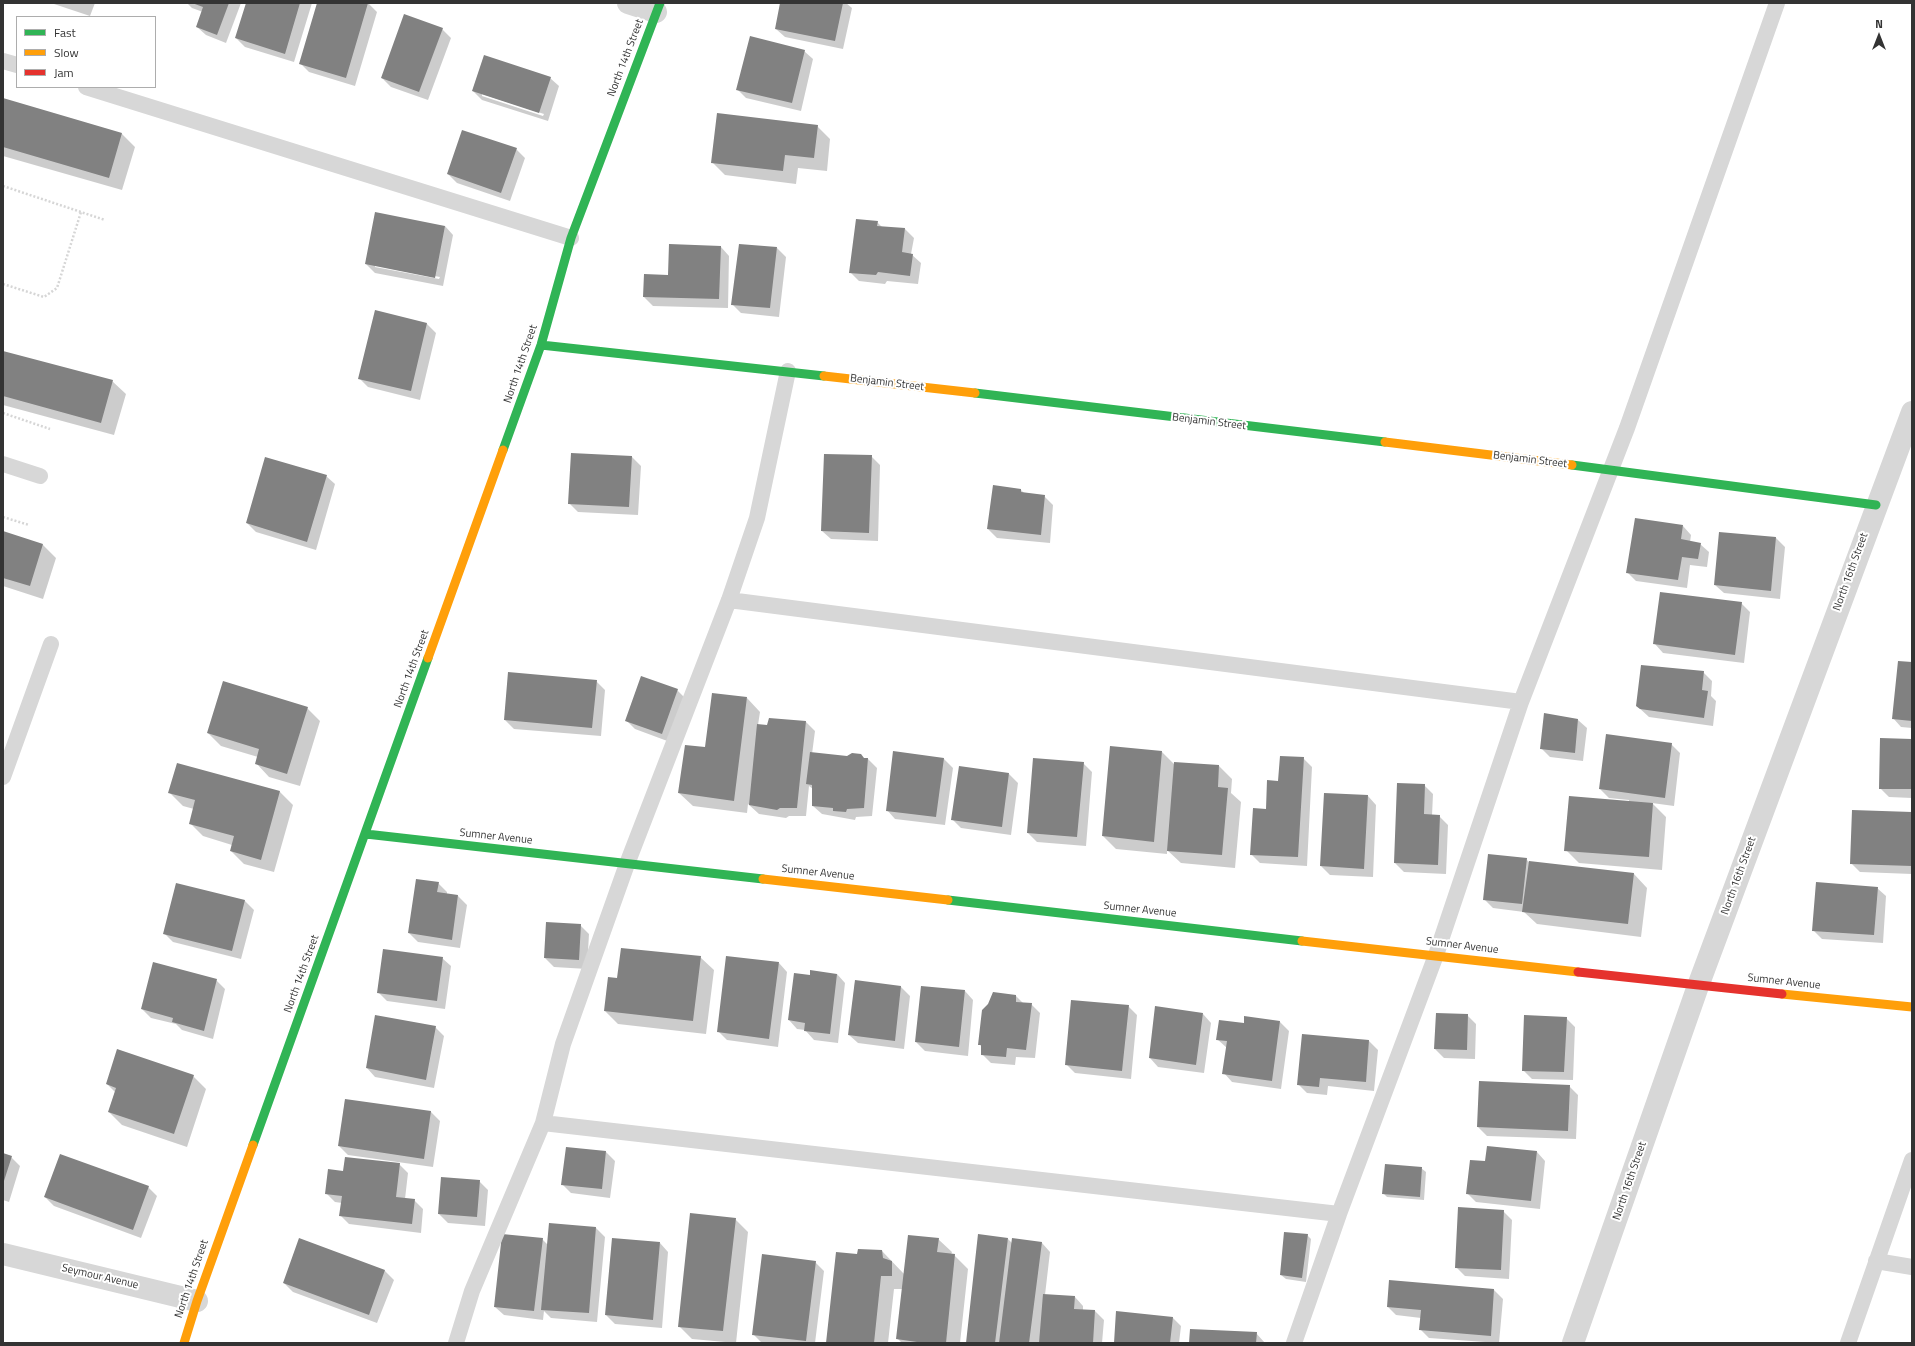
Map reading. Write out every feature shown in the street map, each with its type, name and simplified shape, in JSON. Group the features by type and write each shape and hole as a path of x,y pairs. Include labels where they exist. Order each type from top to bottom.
{"street":[{"path":"628,3 658,8"},
{"name":"North 14th Street","path":"184,1343 197,1301 541,345 571,238 658,8"},
{"name":"Benjamin Street","path":"541,345 788,371 1610,469 1876,506"},
{"name":"North 16th Street","path":"1573,1343 1698,986 1876,506 1904,459 1912,412"},
{"name":"Sumner Avenue","path":"366,834 1698,986 1912,1007"},
{"name":"Seymour Avenue","path":"3,1254 197,1301"}],"lane":[{"path":"1294,1343 1339,1214 1436,955 1521,702 1610,469 1630,421 1777,3"},
{"path":"3,61 16,65"},
{"path":"89,88 571,238"},
{"path":"456,1343 472,1291 544,1123 563,1044 627,864 729,600 757,518 788,371"},
{"path":"3,464 40,476"},
{"path":"729,600 1521,702"},
{"path":"3,777 51,644"},
{"path":"544,1123 1339,1214"},
{"path":"1848,1343 1912,1160"},
{"path":"1876,1261 1912,1268"}],"path":[{"path":"3,186 105,220"},
{"path":"3,284 44,297 57,288 81,212"},
{"path":"3,413 50,429"},
{"path":"3,517 29,525"}],"building":[{"path":"192,3 229,3 217,35 196,27 203,7"},
{"path":"246,3 300,3 285,54 235,38"},
{"path":"317,3 368,3 346,78 299,64"},
{"path":"780,3 843,3 835,41 775,29"},
{"path":"404,14 443,28 419,92 381,78"},
{"path":"750,36 805,50 792,103 736,90"},
{"path":"484,55 551,77 539,113 472,91"},
{"path":"3,98 122,133 109,178 3,147"},
{"path":"717,113 818,125 814,158 785,155 783,171 711,163"},
{"path":"462,130 517,148 501,193 447,174"},
{"path":"375,212 445,226 435,278 365,264"},
{"path":"856,219 878,221 877,226 905,228 902,252 913,254 910,276 878,272 876,275 849,273"},
{"path":"669,244 721,246 719,299 643,297 644,274 668,275"},
{"path":"739,244 777,247 770,308 731,305"},
{"path":"375,310 427,323 411,391 358,379"},
{"path":"3,351 113,380 101,423 3,396"},
{"path":"571,453 632,456 629,507 568,504"},
{"path":"824,454 872,455 869,533 821,531"},
{"path":"265,457 327,475 307,542 246,523"},
{"path":"993,485 1021,489 1021,492 1045,495 1041,535 987,529"},
{"path":"1635,518 1683,525 1681,539 1701,543 1698,559 1682,557 1678,580 1626,573"},
{"path":"3,531 43,544 30,586 3,578"},
{"path":"1719,532 1776,537 1771,591 1714,585"},
{"path":"1660,592 1742,602 1735,655 1653,644"},
{"path":"1898,661 1912,662 1912,721 1892,719"},
{"path":"1641,665 1704,671 1702,690 1708,691 1704,718 1640,709 1636,706"},
{"path":"508,672 597,680 592,728 504,720"},
{"path":"641,676 678,689 662,734 625,721"},
{"path":"223,681 308,707 287,774 255,764 259,749 207,733"},
{"path":"712,693 747,697 734,801 678,793 685,745 705,747"},
{"path":"1544,713 1578,719 1575,753 1540,749"},
{"path":"769,718 806,721 797,808 780,808 777,810 749,805 757,724 767,725"},
{"path":"1606,734 1672,743 1665,798 1599,789"},
{"path":"1880,738 1912,739 1912,789 1879,789"},
{"path":"1110,746 1162,751 1154,842 1102,836"},
{"path":"893,751 944,758 936,817 886,811"},
{"path":"810,752 847,756 852,753 861,754 864,758 868,758 864,808 847,809 846,812 833,811 833,808 812,806 812,785 806,784"},
{"path":"1280,756 1304,757 1298,857 1250,855 1253,808 1266,809 1267,780 1278,781"},
{"path":"1033,758 1084,762 1077,837 1027,833"},
{"path":"1174,762 1219,765 1218,787 1228,788 1222,855 1167,851"},
{"path":"177,763 280,791 261,860 230,851 234,836 189,824 195,800 168,793"},
{"path":"959,766 1009,773 1002,827 951,820"},
{"path":"1397,783 1425,784 1424,814 1440,815 1438,865 1394,863"},
{"path":"1324,793 1368,795 1364,869 1320,866"},
{"path":"1569,796 1653,803 1649,857 1564,851"},
{"path":"1852,810 1912,812 1912,866 1850,864"},
{"path":"1488,854 1527,858 1522,904 1483,900"},
{"path":"1529,861 1634,873 1628,924 1522,912"},
{"path":"416,879 439,882 437,892 458,895 452,940 408,933"},
{"path":"1816,882 1878,887 1874,935 1812,931"},
{"path":"176,883 245,900 232,951 163,934"},
{"path":"546,922 581,924 579,960 544,958"},
{"path":"621,948 701,956 693,1021 604,1011 608,977 617,978"},
{"path":"383,949 443,957 437,1001 377,993"},
{"path":"726,956 779,962 769,1039 717,1032"},
{"path":"153,962 217,979 204,1031 172,1022 173,1018 141,1009"},
{"path":"810,970 837,974 830,1034 804,1031 805,1023 788,1020 794,973 810,975"},
{"path":"855,980 901,986 895,1041 848,1035"},
{"path":"921,986 965,990 959,1047 915,1042"},
{"path":"993,992 1016,995 1016,1002 1032,1003 1026,1050 1007,1048 1006,1057 981,1055 981,1045 978,1045 982,1010 988,1004"},
{"path":"1071,1000 1129,1005 1122,1071 1065,1065"},
{"path":"1155,1006 1203,1013 1196,1065 1149,1058"},
{"path":"1436,1013 1468,1014 1467,1050 1434,1049"},
{"path":"375,1015 436,1026 426,1080 366,1068"},
{"path":"1524,1015 1567,1017 1564,1072 1522,1071"},
{"path":"1244,1016 1280,1021 1272,1081 1222,1074 1227,1041 1216,1040 1219,1020 1244,1023"},
{"path":"1302,1034 1369,1040 1366,1082 1320,1078 1319,1087 1297,1085"},
{"path":"117,1049 194,1075 174,1134 108,1112 116,1088 106,1084"},
{"path":"1479,1081 1570,1085 1568,1131 1477,1127"},
{"path":"345,1099 431,1111 424,1159 338,1146"},
{"path":"1487,1146 1537,1151 1531,1201 1466,1194 1470,1160 1485,1161"},
{"path":"566,1147 606,1151 602,1189 561,1185"},
{"path":"3,1153 12,1156 3,1184"},
{"path":"60,1154 149,1186 133,1230 44,1197"},
{"path":"345,1157 400,1163 396,1197 415,1199 412,1224 339,1216 342,1196 325,1194 328,1169 343,1171"},
{"path":"1385,1164 1422,1167 1420,1197 1382,1194"},
{"path":"441,1177 480,1180 477,1217 438,1214"},
{"path":"1458,1207 1504,1210 1501,1270 1455,1268"},
{"path":"690,1213 736,1218 723,1331 678,1327"},
{"path":"549,1223 596,1227 589,1313 541,1310"},
{"path":"1284,1232 1308,1234 1302,1278 1280,1275"},
{"path":"502,1234 543,1238 534,1311 494,1307"},
{"path":"978,1234 1008,1238 995,1343 966,1343"},
{"path":"908,1235 939,1238 937,1252 955,1254 946,1343 924,1343 896,1339"},
{"path":"299,1238 385,1270 369,1315 283,1283"},
{"path":"612,1238 660,1242 653,1320 605,1315"},
{"path":"1012,1238 1042,1242 1029,1343 999,1343"},
{"path":"858,1249 882,1250 883,1258 892,1261 892,1276 881,1276 874,1343 826,1343 836,1252 857,1254"},
{"path":"762,1254 816,1261 806,1341 752,1335"},
{"path":"1389,1280 1494,1289 1491,1336 1419,1330 1421,1310 1387,1307"},
{"path":"1043,1294 1075,1296 1074,1309 1095,1310 1093,1343 1039,1343"},
{"path":"1116,1311 1173,1317 1170,1343 1114,1343"},
{"path":"1190,1329 1257,1332 1256,1343 1189,1343"}],"traffic: fast":[{"path":"503,450 541,345 571,238 660,3"},
{"path":"541,345 824,376"},
{"path":"975,393 1385,442"},
{"path":"1572,465 1876,505"},
{"path":"253,1145 428,658"},
{"path":"366,834 763,879"},
{"path":"948,900 1302,941"}],"traffic: slow":[{"path":"824,376 975,393"},
{"path":"1385,442 1572,465"},
{"path":"428,658 503,450"},
{"path":"763,879 948,900"},
{"path":"1302,941 1578,972"},
{"path":"1782,994 1912,1007"},
{"path":"184,1343 197,1301 253,1145"}],"traffic: jam":[{"path":"1578,972 1782,994"}]}
